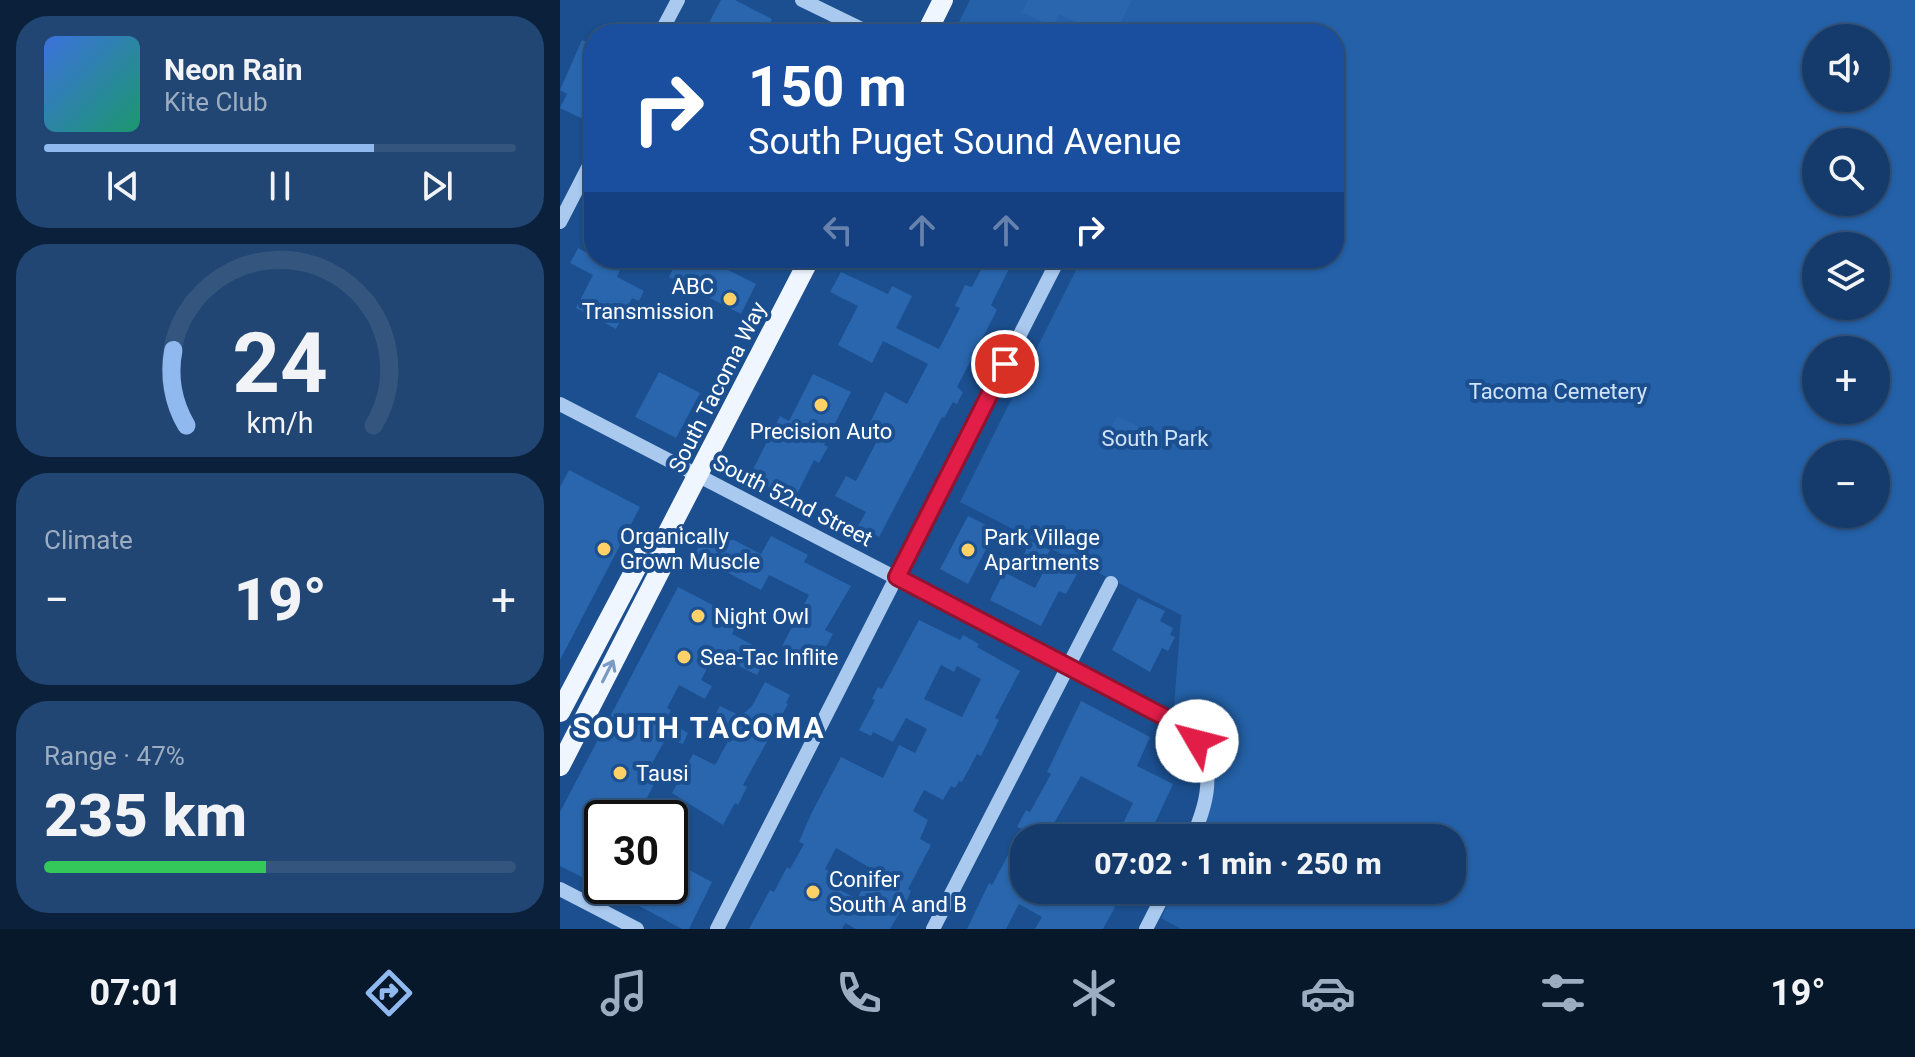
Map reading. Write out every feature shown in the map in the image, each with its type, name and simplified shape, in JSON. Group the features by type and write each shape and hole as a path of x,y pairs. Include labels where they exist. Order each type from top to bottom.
{"main road":[{"path":"931,24 943,0"},
{"name":"South Tacoma Way","path":"560,712 643,555 665,538 805,268"},
{"name":"South Tacoma Way","path":"560,766 665,561 665,538"}],"street":[{"path":"665,24 678,0"},
{"path":"802,0 851,24"},
{"path":"560,222 584,175"},
{"path":"717,929 1054,268"},
{"name":"South 52nd Street","path":"560,404 1176,723 1197,741 1205,761 1205,801 1197,824"},
{"path":"933,929 1111,583"},
{"path":"560,889 637,929"},
{"path":"1146,929 1159,904"}],"green space":[{"name":"Tacoma Cemetery","path":"970,0 1915,0 1915,929 1181,929 1161,918 1168,904 1466,904 1466,824 1206,824 1214,772 1212,744 1207,729 1199,721 1174,707 1181,615 960,502 1077,268 1344,268 1344,24 959,22"}],"building":[{"path":"721,0 735,0 772,19 769,24 708,24"},
{"path":"1028,0 1132,0 1120,24 1080,24 1059,14 1054,24 1047,24 1022,12"},
{"path":"582,40 583,119 560,108 567,94 560,90"},
{"path":"578,248 584,251 584,268 616,268 620,270 617,277 644,291 639,301 632,298 616,329 576,308 593,275 570,263"},
{"name":"ABC Transmission","path":"673,268 724,268 756,284 741,314 669,277"},
{"path":"982,268 1009,269 991,305 997,310 957,387 963,392 957,404 953,402 942,417 879,537 858,526 866,512 835,496 846,476 856,481 879,437 866,431 885,392 907,404 928,364 883,341 872,363 838,345 858,306 830,292 841,272 888,294 892,286 912,296 896,328 939,349 960,308 955,306 965,285 972,287"},
{"path":"659,372 700,393 676,438 635,417"},
{"path":"813,374 851,392 824,445 828,447 819,463 814,460 794,500 749,477 780,416 789,421"},
{"path":"1117,416 1147,431 1138,449 1108,434"},
{"path":"569,470 640,507 560,660 560,487"},
{"name":"Park Village Apartments","path":"968,516 996,530 968,584 940,569"},
{"path":"771,536 808,555 804,562 851,586 825,630 833,634 826,647 821,645 815,657 782,646 809,595 769,575 761,590 694,555 702,540 722,550 727,540 734,540 761,554"},
{"path":"1030,541 1050,550 1044,562 1024,554"},
{"name":"Park Village Apartments","path":"1050,559 1077,574 1066,594 1059,591 1041,626 990,600 1004,572 1035,588"},
{"path":"678,587 740,619 732,634 768,653 757,675 727,660 724,665 712,659 701,680 712,686 705,699 679,685 667,708 671,710 666,719 688,733 683,744 666,738 649,769 659,774 646,800 584,800 584,878 560,866 560,812"},
{"path":"1138,598 1165,611 1160,621 1173,628 1170,635 1175,637 1168,651 1162,648 1150,672 1112,650"},
{"path":"919,620 960,640 963,635 979,644 977,647 1020,671 995,718 999,720 981,756 977,754 962,782 959,781 955,788 951,786 943,800 924,790 913,811 928,820 920,839 931,845 908,889 911,891 906,902 890,929 856,929 845,923 842,929 749,929 770,890 774,892 804,844 799,842 841,757 883,778 899,745 915,753 927,729 906,718 893,742 873,732 871,736 859,730 875,700 872,699 878,687 882,689","holes":["941,665 954,672 957,666 981,679 962,717 924,699","836,848 872,869 857,899 827,883 832,873 825,869"]},
{"path":"765,682 790,695 743,785 747,787 738,805 735,803 723,825 688,803 688,800 672,793 693,754 715,765 732,734 711,723 720,706 741,716 752,706"},
{"path":"1081,701 1150,737 1137,766 1173,784 1154,824 1123,824 1133,803 1081,776 1054,824 1019,824 1026,810 1030,812 1051,774 1047,772"},
{"path":"1010,851 1010,904 1019,904 1006,929 967,929 989,883 992,885"},
{"path":"688,869 712,882 689,929 682,929 635,904 688,904"},
{"path":"1019,904 1116,904 1103,929 1035,929 1042,917"}],"place":[{"name":"ABC Transmission","path":"730,299"},
{"name":"Precision Auto","path":"821,405"},
{"name":"Organically Grown Muscle","path":"604,549"},
{"name":"Park Village Apartments","path":"968,550"},
{"name":"Night Owl","path":"698,616"},
{"name":"Sea-Tac Inflite","path":"684,657"},
{"name":"Tausi","path":"620,773"},
{"name":"Conifer South A and B","path":"813,892"}],"district":[{"name":"SOUTH TACOMA","path":"699,728"}],"route":[{"path":"1005,364 897,577 1176,723 1197,741"}],"park label":[{"name":"South Park","path":"1155,438"}]}
